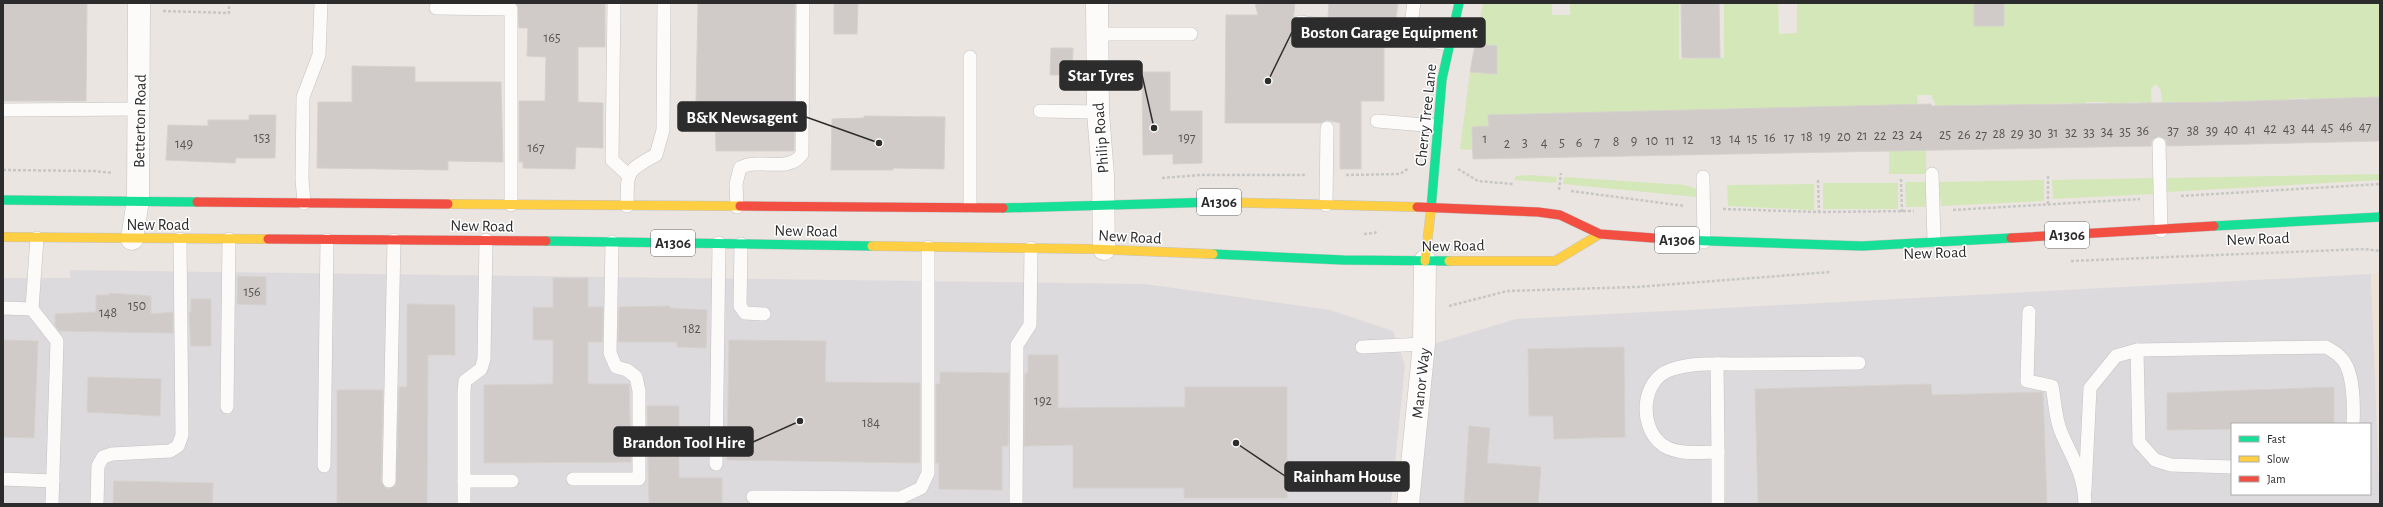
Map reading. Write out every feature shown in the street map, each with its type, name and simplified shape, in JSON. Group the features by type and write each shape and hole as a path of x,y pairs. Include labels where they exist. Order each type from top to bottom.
{"main road":[{"name":"Cherry Tree Lane","path":"1425,261 1431,209 1436,126 1449,44 1460,3"},
{"name":"New Road","path":"3,200 138,200 736,207 1104,206 1227,202 1496,210 1560,215 1600,234 1704,242 1862,246 1934,241 2161,231 2380,217"},
{"name":"New Road","path":"3,237 719,243 1104,249 1343,260 1555,261 1600,234"}],"street":[{"name":"Philip Road","path":"1097,3 1098,112 1104,206 1104,249"},
{"name":"Betterton Road","path":"132,238 138,200 139,7"},
{"name":"Manor Way","path":"1408,504 1424,344 1425,261"}],"lane":[{"path":"304,203 302,180 303,97 319,55 321,3"},
{"path":"614,3 612,160 628,175"},
{"path":"627,206 628,175 634,167 656,155 663,130 664,3"},
{"path":"736,207 736,184 740,168 748,163 789,164 798,160 802,154 803,3"},
{"path":"1409,38 1414,3"},
{"path":"436,8 511,9 511,205"},
{"path":"1300,22 1449,44"},
{"path":"1097,34 1191,34"},
{"path":"970,57 970,206"},
{"path":"3,110 138,109"},
{"path":"1040,111 1098,112"},
{"path":"1377,121 1436,126"},
{"path":"1326,205 1327,128"},
{"path":"2159,144 2161,231"},
{"path":"1932,174 1934,241"},
{"path":"1703,177 1704,242"},
{"path":"37,238 32,309 57,341 52,504"},
{"path":"97,504 98,466 103,457 112,454 170,451 178,446 182,435 180,239"},
{"path":"227,407 229,239"},
{"path":"324,466 327,240"},
{"path":"389,480 394,240"},
{"path":"464,504 465,381 481,369 484,359 486,240"},
{"path":"573,479 639,479 639,391 636,377 627,370 616,367 610,353 612,242"},
{"path":"716,464 719,243"},
{"path":"741,244 740,306 745,313 764,314"},
{"path":"753,497 900,498 921,488 928,473 928,247"},
{"path":"1016,504 1017,345 1030,325 1031,248"},
{"path":"3,308 32,309"},
{"path":"2029,312 2027,381 2052,386 2060,431 2076,460 2085,490"},
{"path":"1362,347 1424,344"},
{"path":"2085,504 2090,388 2116,356 2137,350 2326,347 2342,358 2349,371 2354,407 2353,423"},
{"path":"2137,350 2139,442 2155,460 2171,465 2231,467"},
{"path":"1718,452 1687,452 1671,450 1659,442 1650,429 1646,416 1647,399 1651,388 1658,377 1669,370 1681,367 1717,364 1859,363"},
{"path":"1717,364 1718,504"},
{"path":"3,479 53,481"},
{"path":"464,481 512,481"}],"path":[{"path":"139,7 229,13 229,3"},
{"path":"1157,178 1200,175 1400,174 1414,164"},
{"path":"1454,167 1478,181 1517,185"},
{"path":"3,170 93,171 120,174"},
{"path":"1559,190 1561,173"},
{"path":"2048,176 2048,204"},
{"path":"1901,179 1902,212"},
{"path":"1818,180 1819,212"},
{"path":"2179,196 2380,184"},
{"path":"1553,189 1688,207"},
{"path":"1945,210 2146,198"},
{"path":"1718,209 1819,212 1921,211"},
{"name":"New Road","path":"2065,261 2364,249 2380,251"},
{"path":"1449,306 1507,291 1636,287 1833,272"}],"shaded area":[{"path":"70,270 1145,284 1330,310 1393,331 1405,365 1391,504 3,504 3,278 70,278"},
{"path":"2380,273 2380,504 2371,274"},
{"path":"2371,274 2380,504 1418,504 1430,345 1516,319"}],"green space":[{"path":"1483,3 1552,3 1552,15 1570,15 1570,3 1679,3 1679,59 1724,58 1724,3 1778,3 1779,34 1797,33 1797,3 2380,3 2380,97 2364,98 2345,110 2345,98 2325,98 2325,111 2308,111 2308,98 2287,99 2287,112 2270,100 2249,101 2250,113 2234,104 2222,101 2209,104 2193,114 2193,102 2173,102 2173,115 2163,115 2161,91 2156,84 2151,89 2152,114 2142,114 2142,102 2124,103 2124,115 2108,115 2107,102 2086,102 2086,115 2072,116 2071,103 2050,104 2050,116 2000,117 2000,105 1979,105 1979,118 1964,105 1943,106 1936,118 1935,103 1931,95 1917,95 1918,105 1489,115 1489,126 1473,150 1460,149 1470,72 1497,74 1497,46 1475,44"},
{"path":"1926,149 1926,174 1889,174 1889,151"},
{"path":"2380,174 2380,180 2167,192 2165,178"},
{"path":"1530,175 1557,177 1556,183 1514,180 1516,176"},
{"path":"1564,177 1685,185 1697,189 1697,197 1563,184"},
{"path":"2153,178 2154,194 2053,199 2052,180"},
{"path":"2044,180 2044,201 1941,206 1939,182"},
{"path":"1905,182 1926,182 1926,207 1906,207"},
{"path":"1823,183 1898,183 1898,209 1823,209"},
{"path":"1814,184 1814,210 1728,206 1727,185"}],"building":[{"path":"3,3 87,3 86,101 3,101"},
{"path":"517,3 605,3 605,47 578,47 578,102 603,103 603,148 576,147 575,169 523,168 523,162 519,162 519,101 545,101 546,57 527,56 528,28 519,28"},
{"path":"698,3 795,3 794,151 716,151 715,102 696,102"},
{"path":"834,3 858,3 857,34 834,34"},
{"path":"1255,3 1295,3 1291,40 1333,40 1334,35 1384,43 1384,101 1361,101 1361,169 1340,169 1340,123 1327,120 1321,123 1225,123 1226,15 1258,15"},
{"path":"1329,3 1398,3 1395,25 1384,24 1384,26 1328,17"},
{"path":"1681,3 1719,3 1720,58 1682,58"},
{"path":"1974,3 2004,3 2004,26 1974,26"},
{"path":"1475,44 1497,46 1497,74 1470,72"},
{"path":"1051,48 1073,48 1072,75 1050,75"},
{"path":"352,66 415,67 415,82 501,82 503,162 448,161 448,170 317,168 318,102 352,102"},
{"path":"1142,72 1170,72 1170,111 1202,111 1202,163 1173,164 1173,154 1143,155"},
{"path":"2380,97 2380,141 2167,146 2166,140 2159,136 2152,140 2151,146 1473,159 1472,127 1489,126 1488,115 1931,104 1931,106 2221,102"},
{"path":"249,115 276,115 275,158 236,158 235,163 166,160 168,125 208,126 208,120 249,120"},
{"path":"864,116 945,117 944,169 893,168 893,170 831,170 832,119 864,118"},
{"path":"238,276 266,277 266,305 237,304"},
{"path":"553,278 588,278 588,307 603,307 602,342 588,342 588,384 629,384 631,462 484,463 484,385 553,384 553,340 533,340 533,307 553,308"},
{"path":"109,293 151,296 151,314 173,312 173,333 59,331 55,325 55,314 96,312 96,295 109,295"},
{"path":"191,299 211,299 211,346 191,346 189,312 191,312"},
{"path":"407,304 455,305 455,355 428,355 427,504 337,504 337,390 383,390 381,481 385,488 388,489 396,485 399,387 407,387"},
{"path":"670,306 670,308 707,310 706,348 677,347 677,342 618,342 619,307"},
{"path":"3,340 38,341 34,438 3,437"},
{"path":"729,340 826,341 825,382 920,383 920,463 727,460"},
{"path":"1624,347 1625,437 1554,439 1553,416 1529,416 1528,349"},
{"path":"1028,355 1058,355 1058,408 1185,407 1185,387 1287,387 1287,498 1184,498 1184,488 1073,488 1073,445 1024,446 1025,373 1028,373"},
{"path":"940,372 1009,373 1008,446 1002,446 1002,490 939,489 939,463 936,463 936,384 940,384"},
{"path":"88,377 161,379 160,416 87,412"},
{"path":"1931,384 1932,395 2043,392 2047,504 1758,504 1755,389"},
{"path":"2334,387 2334,423 2231,423 2231,429 2167,430 2167,393"},
{"path":"647,406 679,406 679,478 722,478 722,504 649,504"},
{"path":"1469,426 1490,428 1487,463 1541,467 1538,504 1464,504"},
{"path":"114,481 213,483 212,504 113,504"}],"traffic: fast":[{"path":"1431,209 1442,79 1459,3"},
{"path":"3,200 197,202"},
{"path":"1003,208 1216,202"},
{"path":"2214,226 2380,217"},
{"path":"1680,240 1862,246 2011,238"},
{"path":"546,241 872,246"},
{"path":"1213,254 1343,260 1449,261"}],"traffic: slow":[{"path":"1216,202 1417,207"},
{"path":"448,204 740,206"},
{"path":"1425,261 1431,209"},
{"path":"1449,261 1555,261 1600,234"},
{"path":"3,237 268,239"},
{"path":"872,246 1091,249 1213,254"}],"traffic: jam":[{"path":"197,202 448,204"},
{"path":"740,206 1003,208"},
{"path":"1417,207 1538,212 1560,215 1600,234 1680,240"},
{"path":"2011,238 2214,226"},
{"path":"268,239 546,241"}],"place":[{"name":"Boston Garage Equipment","path":"1268,81"},
{"name":"Star Tyres","path":"1154,128"},
{"name":"B&K Newsagent","path":"879,143"},
{"name":"Brandon Tool Hire","path":"800,421"},
{"name":"Rainham House","path":"1236,443"}]}
